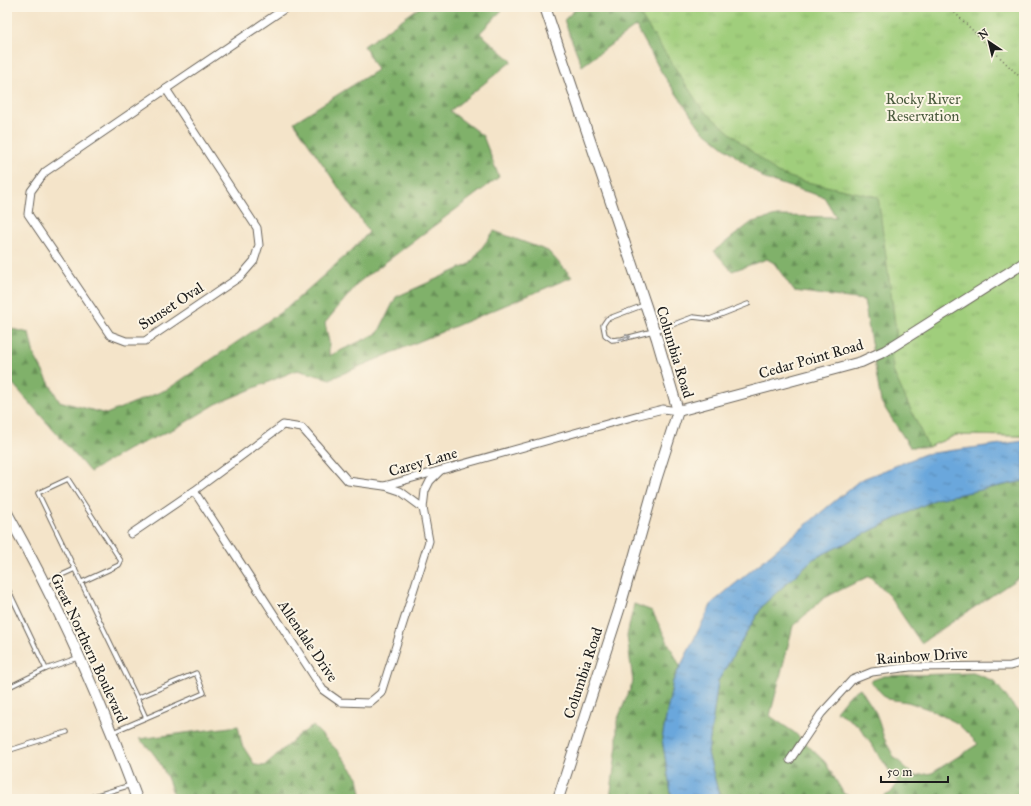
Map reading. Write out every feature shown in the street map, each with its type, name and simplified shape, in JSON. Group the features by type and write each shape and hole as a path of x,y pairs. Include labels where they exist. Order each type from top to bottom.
{"street":[{"name":"Sunset Oval","path":"166,89 257,228 259,245 254,261 241,276 145,341 126,341 110,335 28,214 31,191 45,172 166,89 287,7"},
{"name":"Columbia Road","path":"545,7 654,330 678,411 656,480 620,607 558,799"},
{"name":"Cedar Point Road","path":"678,411 862,362 885,351 1024,263"},
{"name":"Carey Lane","path":"131,534 194,491 283,425 302,428 348,481 384,486 662,409 678,411"},
{"name":"Allendale Drive","path":"194,491 323,690 340,702 369,703 381,693 429,541 423,508 425,491 430,481 440,470"},
{"path":"384,486 400,491 423,508"},
{"name":"Great Northern Boulevard","path":"7,513 43,583 78,657 112,732 137,799"},
{"name":"Rainbow Drive","path":"790,760 821,714 852,680 872,672 910,667 1010,666 1024,662"}],"lane":[{"path":"645,304 607,319 603,325 607,338 616,340 661,329 693,317 710,319 748,304"},
{"path":"82,582 119,565 121,561 68,479 38,492 146,718"},
{"path":"43,583 75,569"},
{"path":"7,586 46,669"},
{"path":"7,688 46,669 78,657"},
{"path":"112,732 204,693 196,673 137,698"},
{"path":"7,751 67,732"},
{"path":"84,799 132,785"}],"path":[{"path":"949,7 1024,81"}],"green space":[{"path":"420,7 505,7 480,33 512,61 450,111 483,136 499,177 359,282 325,323 329,342 329,356 378,333 396,297 470,264 494,231 548,251 572,277 330,379 297,370 216,404 178,427 129,449 90,472 7,377 7,322 12,329 29,333 34,355 59,401 106,414 168,389 287,308 352,250 369,232 294,122 377,70 364,46"},
{"name":"Rocky River Reservation","path":"578,7 1024,7 1024,436 956,435 928,447 910,447 881,402 864,300 794,291 774,263 767,259 732,271 714,251 752,222 777,216 836,217 824,197 765,179 701,129 662,73 636,26 582,66 564,20"},
{"name":"Rocky River Reservation","path":"635,7 1024,7 1024,436 956,435 928,447 893,371 891,351 898,346 878,197 802,181 777,173 702,109"},
{"path":"1024,481 1024,574 921,643 890,597 869,576 824,598 793,626 770,716 795,733 825,762 844,794 858,799 720,799 708,753 718,681 763,605 813,559 936,499"},
{"path":"634,604 652,611 680,666 673,681 662,739 672,799 610,799 617,745 617,721 633,682 627,636"},
{"path":"973,673 994,681 1015,708 1024,714 1024,799 878,799 891,793 898,783 858,725 836,711 848,696 860,688 876,713 884,738 894,757 915,776 932,773 978,744 957,723 931,710 908,702 887,699 870,681 884,676"},
{"path":"238,726 242,745 255,765 264,766 299,735 313,726 337,750 358,777 362,799 175,799 162,766 152,752 139,739"}],"water":[{"path":"1024,441 1024,481 936,499 813,559 763,605 718,681 708,753 720,799 672,799 662,739 673,681 712,603 860,480 925,454"}]}
